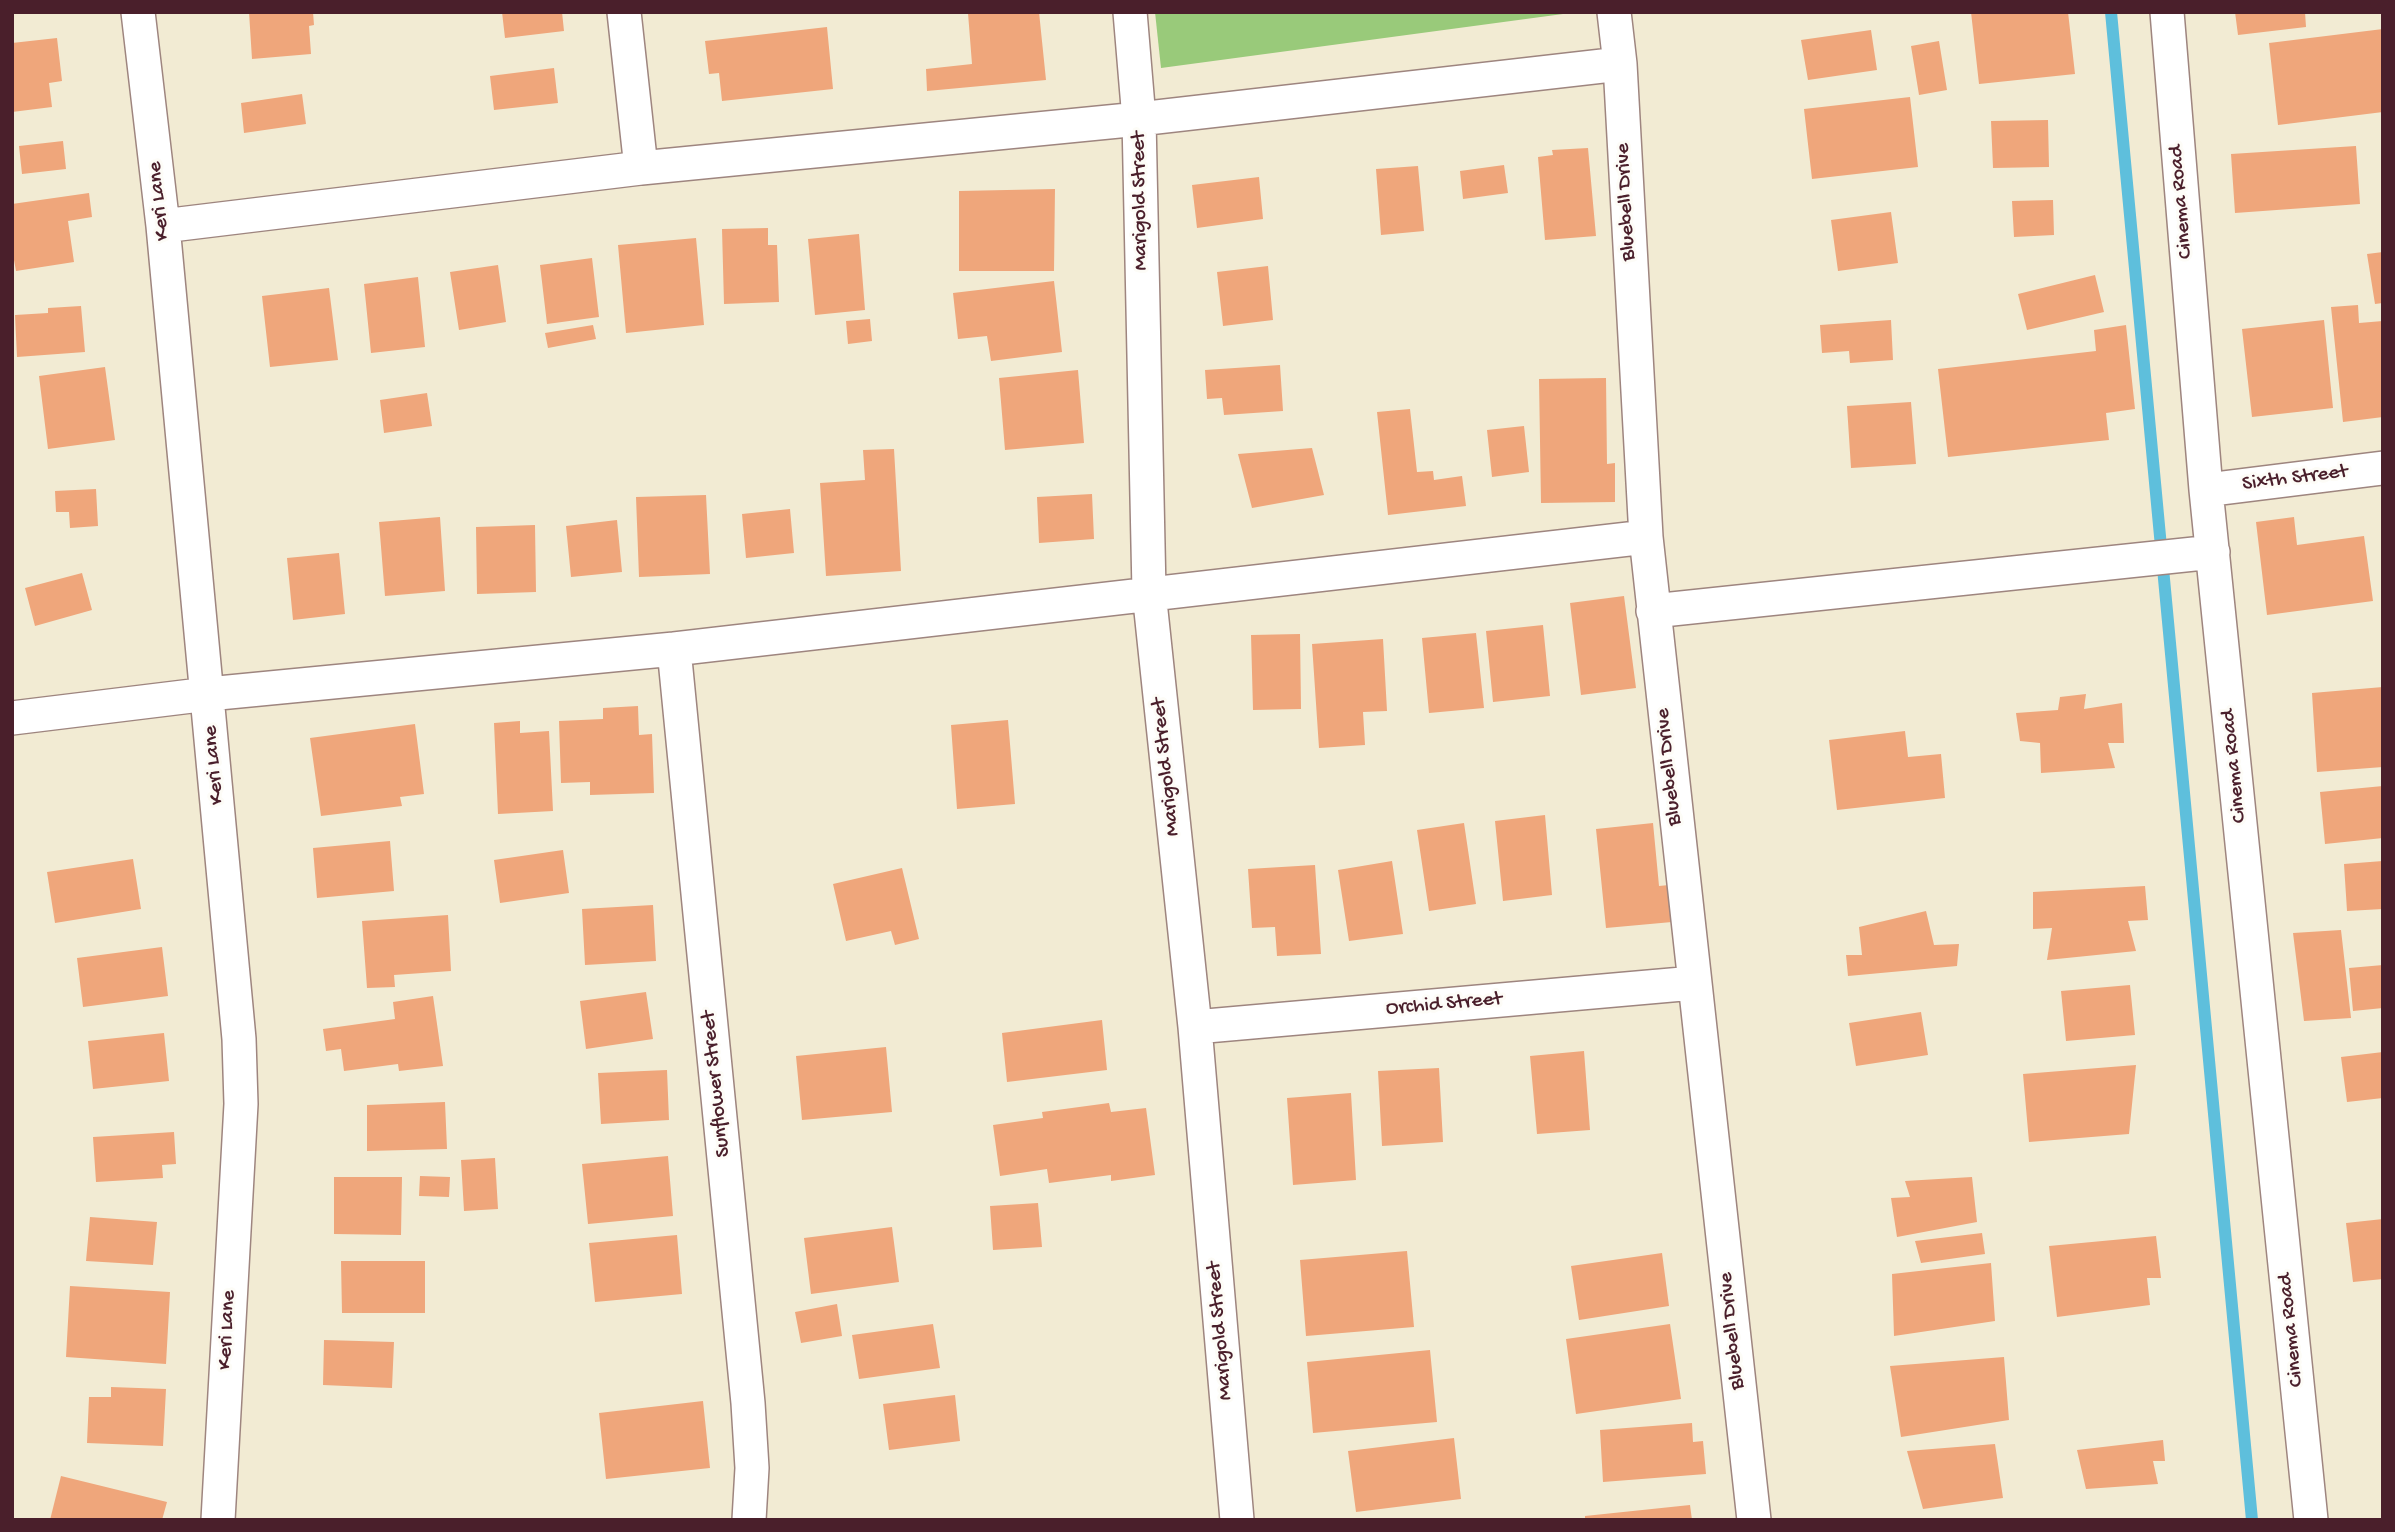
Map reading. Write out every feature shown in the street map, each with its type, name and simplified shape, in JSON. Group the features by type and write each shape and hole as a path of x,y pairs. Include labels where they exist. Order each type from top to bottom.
{"street":[{"name":"Keri Lane","path":"138,12 163,226 239,1039 241,1104 218,1520"},
{"path":"624,12 641,168"},
{"name":"Marigold Street","path":"1129,12 1139,119 1149,592 1195,1027 1237,1520"},
{"name":"Bluebell Drive","path":"1614,12 1646,537 1754,1520"},
{"name":"Cinema Road","path":"2167,12 2206,490 2311,1520"},
{"path":"163,226 641,168 1139,119 1619,64"},
{"name":"Sixth Street","path":"2206,490 2383,468"},
{"path":"12,718 208,694 674,649 1149,592 1646,537"},
{"path":"1653,611 2213,552"},
{"name":"Sunflower Street","path":"674,649 748,1403 752,1468 749,1520"},
{"name":"Orchid Street","path":"1195,1027 1694,983"}],"green space":[{"path":"1155,12 1563,12 1563,14 1161,68"}],"building":[{"path":"249,12 313,12 314,25 309,26 311,54 252,59"},
{"path":"502,12 562,12 564,31 505,38"},
{"path":"1039,12 1046,80 927,91 926,69 972,64 968,13"},
{"path":"1971,12 2068,12 2075,74 1979,84"},
{"path":"2235,12 2305,12 2306,27 2238,35"},
{"path":"827,27 833,89 722,101 719,73 709,74 705,41"},
{"path":"2383,29 2383,112 2278,125 2269,43"},
{"path":"1871,30 1877,70 1808,80 1801,40"},
{"path":"57,38 62,81 49,83 52,107 12,112 12,43"},
{"path":"1939,41 1947,90 1919,95 1911,46"},
{"path":"554,68 558,103 494,110 490,76"},
{"path":"302,94 306,124 244,133 241,103"},
{"path":"1910,97 1918,167 1812,179 1804,109"},
{"path":"2048,120 2049,167 1993,168 1991,121"},
{"path":"63,141 66,169 22,174 19,146"},
{"path":"2356,146 2360,204 2235,213 2231,154"},
{"path":"1588,148 1596,236 1545,240 1538,157 1553,155 1552,150"},
{"path":"1504,165 1508,193 1463,199 1460,171"},
{"path":"1418,166 1424,231 1381,235 1376,169"},
{"path":"1259,177 1263,219 1197,228 1192,185"},
{"path":"1055,189 1054,271 959,271 959,191"},
{"path":"89,193 92,217 68,221 74,262 16,271 12,249 12,204"},
{"path":"2053,200 2054,235 2014,237 2012,201"},
{"path":"1891,212 1898,263 1838,271 1831,220"},
{"path":"768,228 768,245 777,245 779,302 724,304 722,229"},
{"path":"859,234 865,310 815,315 808,239"},
{"path":"696,238 704,325 626,333 618,245"},
{"path":"2383,252 2383,303 2375,304 2367,254"},
{"path":"592,258 599,317 547,324 540,265"},
{"path":"498,265 506,322 459,330 450,272"},
{"path":"1268,266 1273,320 1223,326 1217,272"},
{"path":"2095,275 2104,312 2027,330 2018,294"},
{"path":"418,277 425,347 371,353 364,284"},
{"path":"1054,281 1062,352 991,361 987,336 958,339 953,293"},
{"path":"329,288 338,360 270,367 262,296"},
{"path":"2358,305 2359,323 2383,321 2383,417 2343,422 2331,307"},
{"path":"81,306 85,352 17,357 15,315 48,313 48,308"},
{"path":"870,319 872,341 848,344 846,321"},
{"path":"1891,320 1893,360 1850,363 1849,351 1822,353 1820,325"},
{"path":"2324,320 2333,408 2252,417 2242,329"},
{"path":"593,325 596,339 548,348 545,333"},
{"path":"2126,325 2135,409 2106,413 2109,440 1948,457 1938,369 2096,351 2094,330"},
{"path":"1280,365 1283,411 1224,415 1222,398 1207,399 1205,370"},
{"path":"105,367 115,440 48,449 39,376"},
{"path":"1078,370 1084,443 1005,450 999,378"},
{"path":"1606,378 1607,464 1615,463 1615,502 1541,503 1539,379"},
{"path":"427,393 432,426 384,433 380,400"},
{"path":"1911,402 1916,464 1851,468 1847,406"},
{"path":"1410,409 1417,472 1433,471 1434,480 1462,476 1466,506 1388,515 1377,412"},
{"path":"1524,426 1529,472 1492,477 1487,430"},
{"path":"1312,448 1324,495 1252,508 1238,454"},
{"path":"894,449 901,571 826,576 820,483 865,480 863,450"},
{"path":"96,489 98,526 70,528 69,512 56,512 55,491"},
{"path":"1092,494 1094,539 1039,543 1037,497"},
{"path":"706,495 710,574 639,577 636,497"},
{"path":"790,509 794,553 746,558 742,514"},
{"path":"440,517 445,591 385,596 379,522"},
{"path":"2294,517 2297,545 2364,536 2373,601 2267,615 2256,522"},
{"path":"617,520 622,572 571,577 566,526"},
{"path":"535,525 536,592 477,594 476,527"},
{"path":"339,553 345,614 293,620 287,558"},
{"path":"82,573 92,610 35,626 25,588"},
{"path":"1624,596 1636,688 1581,695 1570,603"},
{"path":"1543,625 1550,696 1493,702 1486,631"},
{"path":"1476,633 1484,708 1429,713 1422,638"},
{"path":"1300,634 1301,709 1253,710 1251,635"},
{"path":"1383,639 1387,711 1363,712 1365,745 1319,748 1312,644"},
{"path":"2383,687 2383,767 2317,772 2312,693"},
{"path":"2086,694 2084,709 2122,703 2124,743 2108,743 2115,768 2041,773 2040,743 2020,741 2016,713 2058,710 2060,697"},
{"path":"638,706 639,735 652,734 654,793 590,795 590,782 561,783 559,721 603,719 603,708"},
{"path":"1008,720 1015,804 957,809 951,725"},
{"path":"520,721 520,733 549,731 553,811 498,814 494,723"},
{"path":"415,724 424,794 400,797 402,806 321,816 310,738"},
{"path":"1905,731 1908,757 1941,754 1945,798 1837,810 1829,740"},
{"path":"2383,786 2383,838 2325,844 2320,792"},
{"path":"1545,815 1552,895 1503,901 1495,821"},
{"path":"1464,823 1476,904 1429,911 1417,830"},
{"path":"1653,823 1659,886 1669,885 1672,922 1606,928 1596,829"},
{"path":"390,841 394,891 317,898 313,848"},
{"path":"563,850 569,893 500,903 494,860"},
{"path":"133,859 141,909 55,923 47,872"},
{"path":"1392,861 1403,934 1349,941 1338,870"},
{"path":"2383,861 2383,909 2347,911 2344,864"},
{"path":"1315,865 1321,954 1277,956 1275,927 1252,928 1248,869"},
{"path":"902,868 919,939 895,945 891,931 846,941 833,884"},
{"path":"2145,886 2148,920 2128,921 2136,951 2047,960 2052,928 2033,929 2033,892"},
{"path":"653,905 656,961 585,965 582,909"},
{"path":"1926,911 1934,945 1959,944 1957,966 1848,976 1846,955 1862,955 1859,927"},
{"path":"448,915 451,971 394,975 395,987 367,988 362,921"},
{"path":"2341,930 2351,1018 2304,1021 2293,933"},
{"path":"162,947 168,996 83,1007 77,958"},
{"path":"2383,965 2383,1008 2353,1011 2349,968"},
{"path":"2130,985 2135,1035 2066,1041 2061,991"},
{"path":"646,992 653,1039 586,1049 580,1001"},
{"path":"433,996 443,1066 399,1071 398,1064 344,1071 341,1049 326,1051 323,1029 395,1019 393,1002"},
{"path":"1921,1012 1928,1055 1856,1066 1849,1023"},
{"path":"1102,1020 1107,1070 1007,1082 1002,1033"},
{"path":"164,1033 169,1081 93,1089 88,1041"},
{"path":"886,1047 892,1112 802,1120 796,1056"},
{"path":"1584,1051 1590,1130 1537,1134 1530,1056"},
{"path":"2383,1052 2383,1098 2347,1102 2341,1057"},
{"path":"2136,1065 2129,1134 2029,1142 2023,1074"},
{"path":"1439,1068 1443,1142 1382,1146 1378,1071"},
{"path":"667,1070 669,1120 601,1124 598,1073"},
{"path":"1351,1093 1356,1180 1293,1185 1287,1098"},
{"path":"445,1102 447,1149 367,1151 367,1105"},
{"path":"1109,1103 1111,1112 1146,1108 1155,1175 1111,1181 1111,1175 1049,1183 1047,1169 1000,1176 993,1125 1043,1118 1042,1112"},
{"path":"174,1132 176,1164 162,1165 163,1178 96,1182 93,1137"},
{"path":"668,1156 673,1216 588,1224 582,1164"},
{"path":"495,1158 498,1209 464,1211 461,1160"},
{"path":"420,1176 450,1177 449,1197 419,1196"},
{"path":"334,1177 402,1177 401,1235 334,1234"},
{"path":"1972,1177 1977,1222 1897,1237 1891,1198 1910,1197 1905,1181"},
{"path":"1038,1203 1042,1247 993,1250 990,1206"},
{"path":"90,1217 157,1222 153,1265 86,1261"},
{"path":"2383,1219 2383,1279 2353,1282 2346,1223"},
{"path":"892,1227 899,1282 811,1294 804,1238"},
{"path":"1982,1233 1985,1254 1921,1263 1915,1241"},
{"path":"677,1235 682,1294 595,1302 589,1243"},
{"path":"2156,1236 2161,1278 2147,1278 2150,1305 2057,1317 2049,1246"},
{"path":"1407,1251 1414,1327 1306,1336 1300,1260"},
{"path":"1662,1253 1669,1306 1579,1320 1571,1266"},
{"path":"341,1261 425,1261 425,1313 342,1313"},
{"path":"1991,1263 1995,1321 1894,1336 1892,1274"},
{"path":"70,1286 170,1292 166,1364 66,1357"},
{"path":"837,1304 842,1336 801,1343 795,1312"},
{"path":"933,1324 940,1368 859,1379 852,1335"},
{"path":"1670,1324 1681,1399 1576,1414 1566,1339"},
{"path":"324,1340 394,1342 392,1388 323,1385"},
{"path":"1430,1350 1437,1422 1313,1433 1307,1362"},
{"path":"2004,1357 2009,1420 1901,1437 1890,1366"},
{"path":"111,1387 166,1389 163,1446 87,1443 89,1397 111,1397"},
{"path":"955,1395 960,1441 889,1450 883,1404"},
{"path":"703,1401 710,1468 606,1479 599,1413"},
{"path":"1692,1423 1693,1442 1703,1441 1706,1474 1603,1482 1600,1430"},
{"path":"1454,1438 1461,1499 1356,1512 1348,1451"},
{"path":"2163,1440 2165,1461 2153,1461 2158,1484 2086,1489 2077,1450"},
{"path":"1995,1444 2003,1498 1923,1509 1907,1451"},
{"path":"61,1476 167,1502 162,1520 50,1520"},
{"path":"1690,1505 1692,1520 1585,1520 1585,1516"}],"waterway":[{"path":"2111,12 2252,1520"}]}
